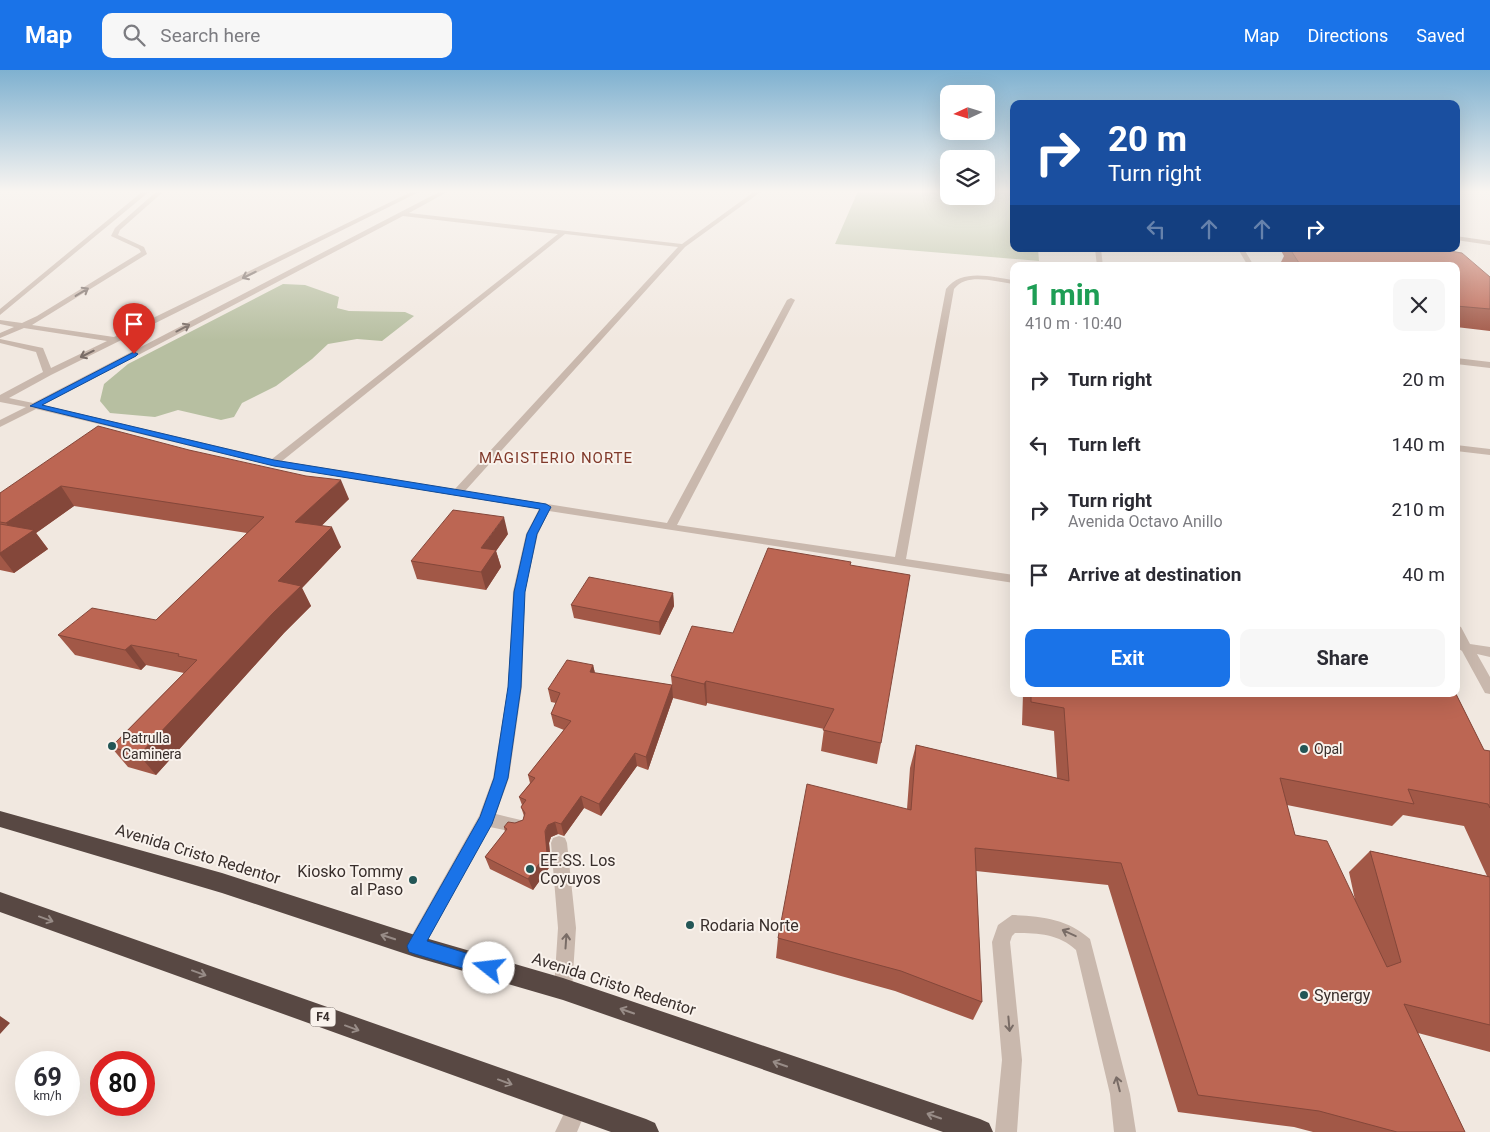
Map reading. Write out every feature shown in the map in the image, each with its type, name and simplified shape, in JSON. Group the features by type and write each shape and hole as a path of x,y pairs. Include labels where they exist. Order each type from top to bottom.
{"highway":[{"name":"Avenida Cristo Redentor","path":"0,819 222,883 415,946 563,989 980,1132"},
{"name":"F4","path":"0,902 646,1132"}],"street":[{"path":"0,313 89,241"},
{"path":"104,242 118,241"},
{"path":"0,336 40,318 145,253 142,248 124,241"},
{"path":"0,399 48,373 319,241"},
{"path":"0,424 352,241"},
{"path":"274,463 553,241"},
{"path":"637,241 683,246"},
{"path":"458,492 683,246 691,241"},
{"path":"1471,241 1490,244"},
{"path":"86,243 95,242"},
{"path":"900,562 950,289 953,283 961,279 1010,282"},
{"path":"670,527 792,300"},
{"path":"175,311 197,311 202,316 200,320"},
{"path":"0,322 116,340"},
{"path":"0,341 40,350 48,373"},
{"path":"1460,361 1490,365"},
{"path":"0,399 274,463 670,527 1010,578"},
{"path":"1460,448 1490,452"},
{"path":"415,946 486,819 501,778 513,696 520,592 532,534 546,507"},
{"path":"1462,647 1490,652"},
{"path":"1462,647 1490,688"},
{"path":"486,819 519,826"},
{"path":"560,843 567,928 563,989"},
{"path":"1006,1132 1012,1060 1001,942 1004,931 1012,924 1030,924 1066,931 1076,936 1084,945 1120,1094 1125,1132"},
{"path":"566,1132 578,1108"}],"green space":[{"path":"836,241 1010,241 1010,252 1038,252 1039,261 835,244"},
{"path":"283,284 305,285 339,297 337,308 349,311 405,312 414,316 382,341 357,339 328,344 312,359 276,386 242,403 234,417 221,420 178,410 155,417 110,413 100,401 104,384 128,364"}],"building":[{"path":"1292,252 1462,253 1490,277 1490,309 1460,306 1460,262 1298,262"},
{"path":"98,426 189,450 306,476 341,480 295,522 332,527 278,581 301,586 273,613 139,755 111,747 197,660 178,656 179,654 131,645 125,650 58,635 92,608 156,620 264,517 61,486 6,523 0,522 0,493"},
{"path":"453,510 504,517 481,548 496,550 481,572 411,561"},
{"path":"0,524 34,530 0,553"},
{"path":"768,548 851,562 850,565 910,575 881,743 823,730 834,709 706,681 704,684 671,676 692,626 733,633"},
{"path":"589,577 673,593 659,622 571,605"},
{"path":"567,660 593,665 590,672 672,685 646,757 635,753 599,804 581,796 561,824 555,822 548,825 545,831 547,853 528,879 485,857 507,829 504,827 508,822 515,823 523,820 525,813 521,807 526,800 519,797 535,778 528,775 571,721 551,714 560,693 548,689"},
{"path":"1031,697 1458,697 1484,750 1490,751 1490,808 1488,804 1408,789 1414,804 1280,778 1295,835 1327,841 1387,967 1401,962 1370,851 1490,877 1490,1025 1404,1004 1465,1132 1397,1132 1319,1111 1198,1095 1121,863 975,848 982,1002 901,971 778,938 807,784 911,810 916,745 1069,781 1064,708 1031,702"}],"place":[{"name":"Patrulla Caminera","path":"112,746"},
{"name":"Opal","path":"1304,749"},
{"name":"EE.SS. Los Coyuyos","path":"530,869"},
{"name":"Kiosko Tommy al Paso","path":"413,880"},
{"name":"Rodaria Norte","path":"690,925"},
{"name":"Synergy","path":"1304,995"}],"district":[{"name":"MAGISTERIO NORTE","path":"556,458"}],"route":[{"path":"134,354 35,406 274,463 546,507 532,534 520,592 514,687 501,778 486,819 415,946 489,968"}]}
